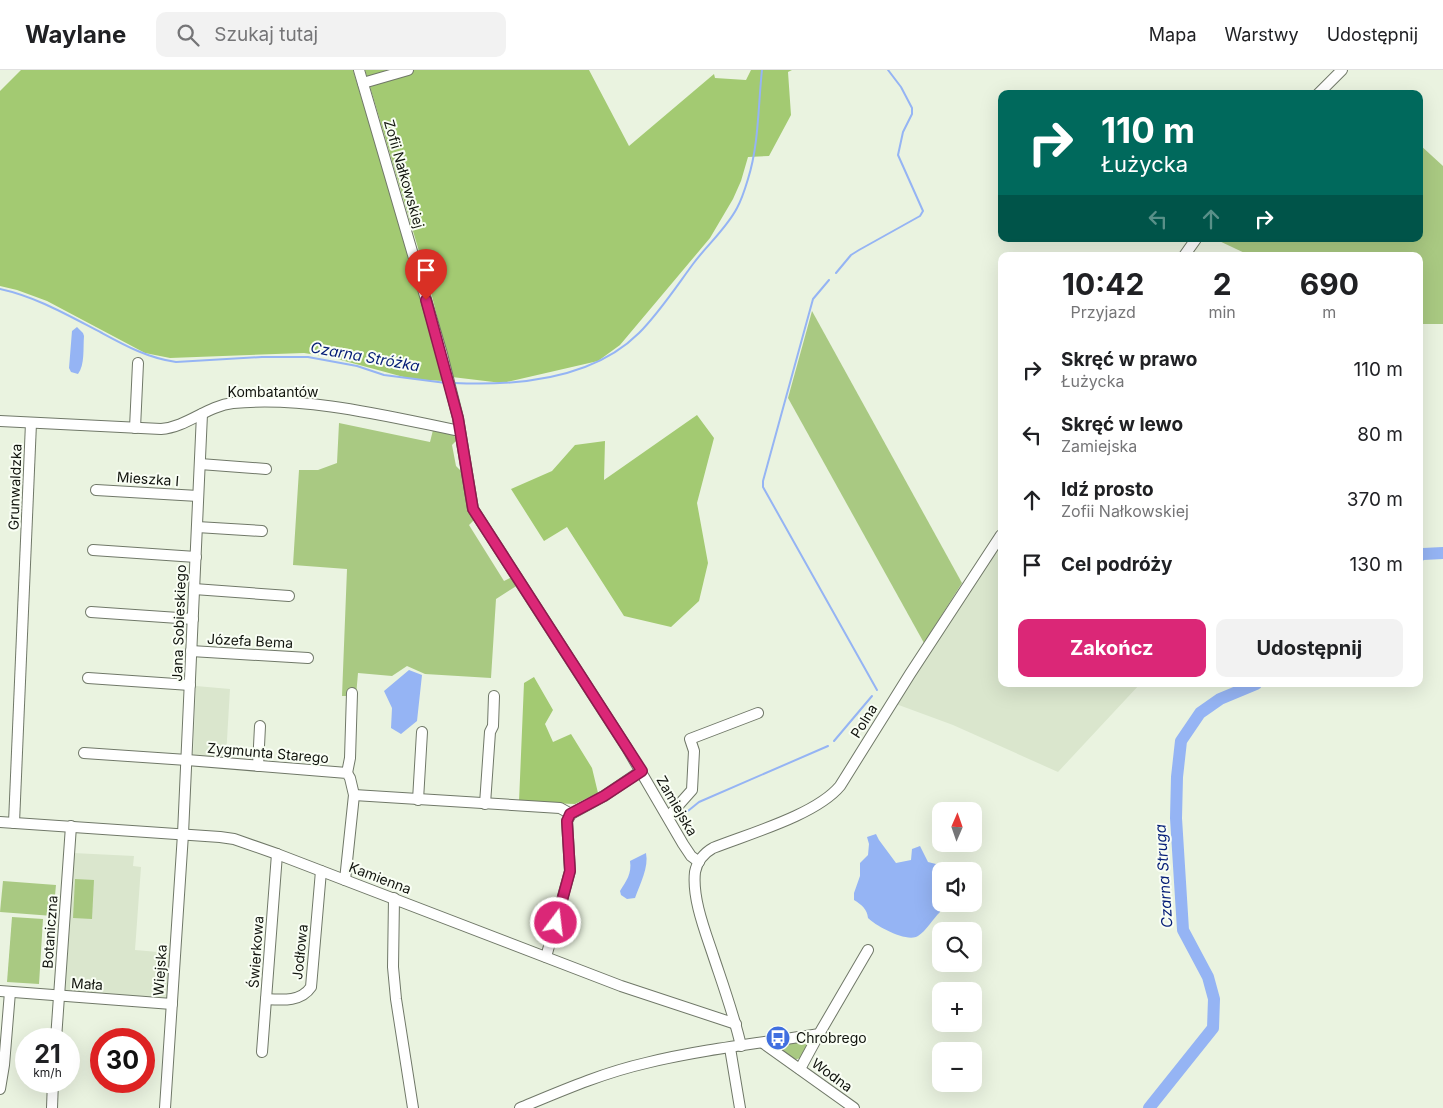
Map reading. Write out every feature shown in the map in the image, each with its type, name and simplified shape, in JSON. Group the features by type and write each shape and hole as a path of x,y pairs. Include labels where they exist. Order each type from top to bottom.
{"street":[{"name":"Zofii Nałkowskiej","path":"359,70 449,383 460,431"},
{"path":"363,83 408,70"},
{"path":"1322,90 1342,70"},
{"path":"135,428 138,363"},
{"name":"Kombatantów","path":"0,421 169,429 232,403 306,404 346,408 460,431"},
{"name":"Jana Sobieskiego","path":"183,834 202,414"},
{"name":"Grunwaldzka","path":"14,823 31,423"},
{"name":"Zamiejska","path":"460,431 470,499 478,518 642,771 683,844 691,856 699,862"},
{"path":"200,464 266,469"},
{"name":"Mieszka I","path":"96,490 198,496"},
{"path":"197,527 262,531"},
{"name":"Polna","path":"699,862 712,848 773,826 832,796 998,540"},
{"path":"93,550 196,557"},
{"path":"194,589 289,596"},
{"path":"91,612 193,619"},
{"name":"Józefa Bema","path":"192,651 308,658"},
{"path":"88,678 190,685"},
{"name":"Zygmunta Starego","path":"345,880 354,795 350,778 347,774 350,758 352,693"},
{"path":"485,804 494,696"},
{"path":"668,816 692,790 694,750 690,739 758,713"},
{"path":"258,766 260,726"},
{"path":"418,800 422,732"},
{"name":"Zygmunta Starego","path":"84,753 347,774"},
{"path":"546,957 570,871 567,821 570,814 604,796 642,771"},
{"path":"354,795 560,808 570,814"},
{"name":"Kamienna","path":"0,822 234,839 394,898 621,986 736,1024"},
{"name":"Botaniczna","path":"57,1028 71,826"},
{"name":"Wiejska","path":"165,1108 183,834"},
{"name":"Świerkowa","path":"262,1052 277,854"},
{"path":"699,862 696,870 695,885 701,919 736,1024 741,1046"},
{"name":"Jodłowa","path":"266,999 297,998 308,992 311,987 321,871"},
{"path":"394,898 393,967 396,999 413,1108"},
{"path":"800,1069 868,950"},
{"path":"0,1089 4,1065 5,992"},
{"name":"Mała","path":"5,992 172,1004"},
{"path":"520,1108 579,1084 646,1063 819,1034"},
{"name":"Wodna","path":"763,1043 854,1108"},
{"path":"730,1048 740,1108"},
{"path":"52,1108 53,1093"}],"shaded area":[{"path":"998,549 998,687 1137,687 1058,772 953,725 896,704"},
{"path":"196,686 230,689 226,757 193,755"},
{"path":"73,853 134,856 133,866 141,867 135,950 170,953 167,1002 64,995"}],"green space":[{"path":"21,70 353,70 421,296 443,381 411,379 330,357 304,353 170,358 145,353 47,301 0,286 0,91"},
{"path":"365,70 589,70 629,146 714,74 715,78 746,80 751,70 792,70 788,72 791,115 769,156 748,157 733,199 710,238 620,345 598,361 502,383 452,377 430,288"},
{"path":"1423,148 1443,166 1443,324 1423,324 1423,252 1243,252 1221,242 1423,242"},
{"path":"812,311 962,583 924,643 788,398"},
{"path":"697,415 714,438 697,503 708,563 699,601 671,627 624,616 567,527 544,541 511,489 552,471 575,445 605,441 604,480"},
{"path":"339,423 430,442 433,430 454,434 456,441 452,445 456,466 463,473 475,519 469,525 504,581 512,577 518,585 496,599 491,678 425,674 407,666 392,676 358,673 356,696 342,696 347,569 293,565 299,470 318,470 337,463"},
{"path":"534,677 553,710 545,724 553,742 571,734 592,768 598,793 575,804 519,802 524,683"},
{"path":"75,879 94,880 92,919 73,918"},
{"path":"3,881 56,885 53,916 0,912"},
{"path":"12,917 43,919 39,984 7,982"},
{"path":"804,1041 809,1047 802,1058 792,1060 781,1051 783,1045"}],"water":[{"path":"77,327 84,336 83,361 78,374 71,372 69,368 72,331"},
{"path":"409,670 422,675 417,721 401,734 391,728 392,708 384,691"},
{"path":"876,834 896,863 911,860 912,849 920,846 928,862 932,863 932,912 940,912 918,936 913,938 907,937 884,929 868,918 864,908 854,900 854,893 860,876 860,863 868,855 869,844 867,837"},
{"path":"646,853 645,870 635,898 627,899 621,895 620,891 629,874 630,861"}],"waterway":[{"name":"Czarna Stróżka","path":"454,383 502,383 552,377 599,361 620,349 639,333 698,257 733,216 739,205 752,166 758,125 762,70"},
{"path":"836,273 851,255 920,216 923,211 898,155 903,132 912,114 912,108 901,87 888,70"},
{"path":"829,280 813,299 763,481 763,487 877,690"},
{"name":"Czarna Stróżka","path":"0,289 40,302 129,347 166,360 176,362 262,357 308,357 357,366 384,375 446,383"},
{"name":"Czarna Struga","path":"1423,554 1443,553"},
{"name":"Czarna Struga","path":"1149,1108 1213,1028 1214,999 1208,977 1183,930 1176,818 1177,777 1181,741 1200,713 1220,699 1249,687"},
{"path":"834,741 872,696"},
{"path":"683,815 699,802 828,746"}],"place":[{"name":"Chrobrego","path":"778,1038"}],"route":[{"path":"426,300 458,418 473,509 642,771 604,796 570,814 567,821 570,871 556,923"}]}
